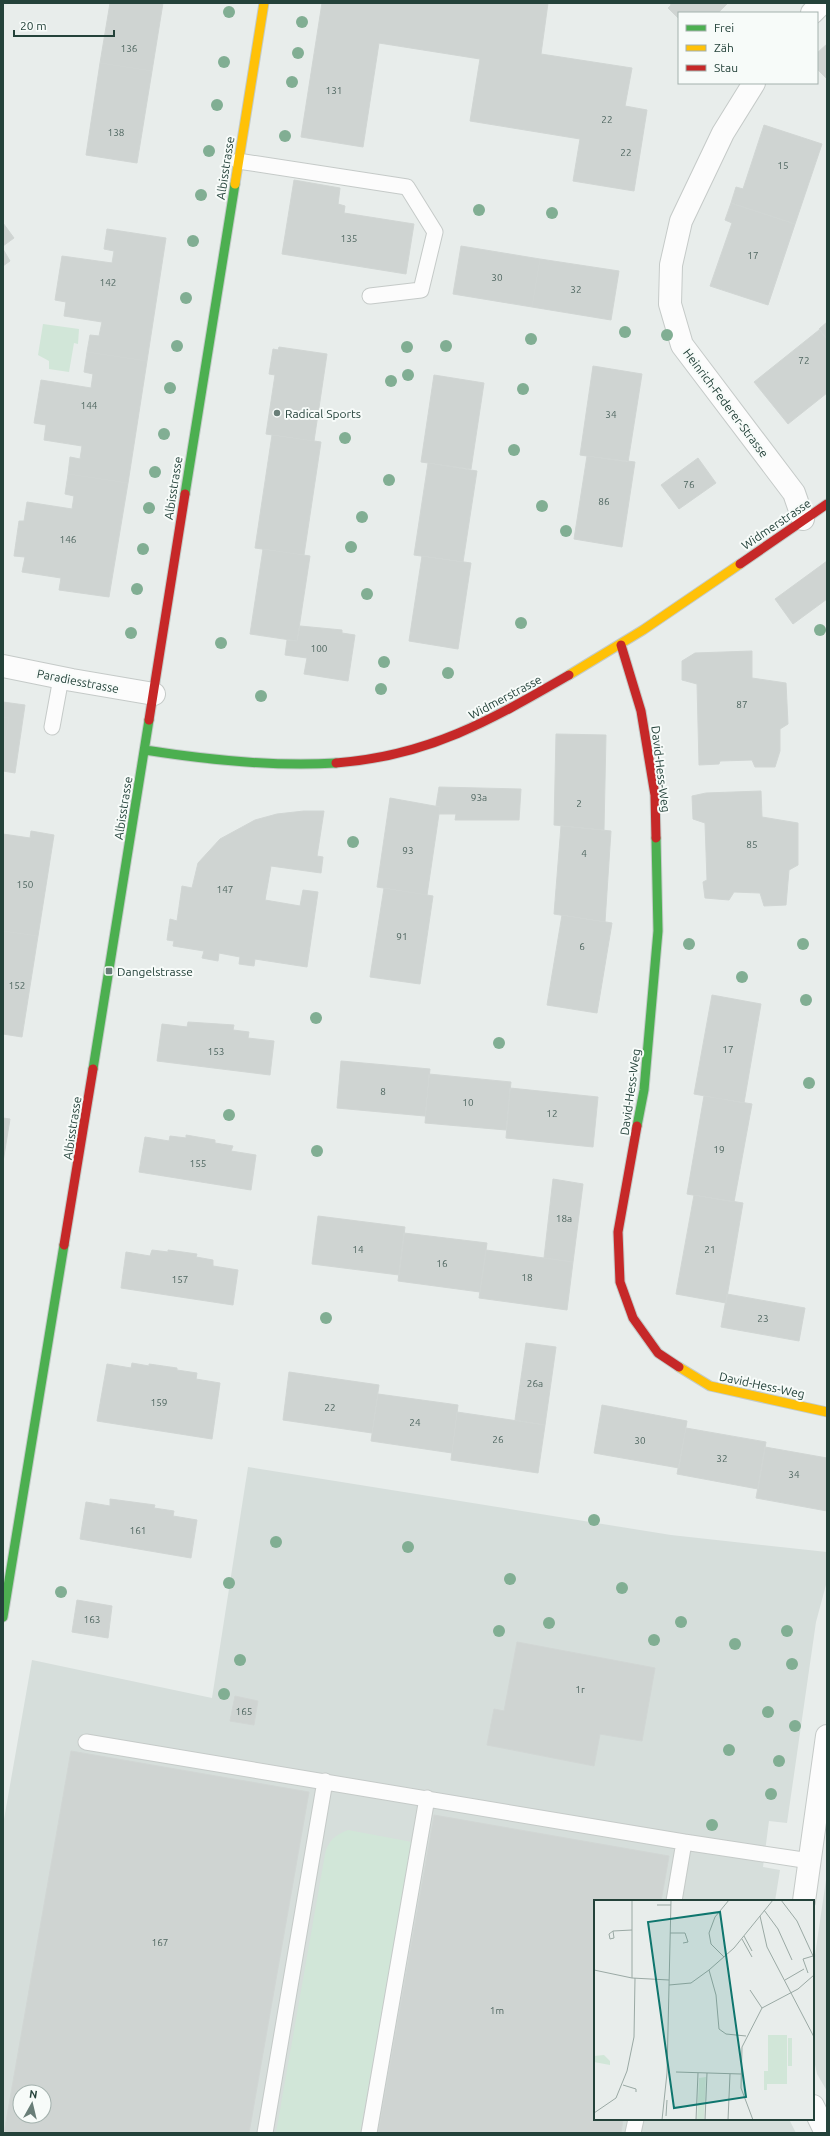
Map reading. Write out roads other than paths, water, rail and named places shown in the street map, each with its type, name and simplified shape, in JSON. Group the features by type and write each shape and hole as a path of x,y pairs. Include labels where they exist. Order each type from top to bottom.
{"street":[{"name":"Albisstrasse","path":"3,1617 145,750 187,475 264,3"},
{"path":"813,12 822,3"},
{"name":"Heinrich-Federer-Strasse","path":"753,84 723,133 681,220 670,265 670,304 682,345 794,493 803,519"},
{"name":"Widmerstrasse","path":"145,750 192,758 303,765 333,763 394,754 417,749 457,735 512,708 621,645 827,504"},
{"name":"David-Hess-Weg","path":"621,645 641,711 655,794 658,931 644,1090 618,1232 620,1282 633,1318 658,1353 710,1386 827,1412"},
{"name":"Paradiesstrasse","path":"3,666 61,678 154,694"},
{"path":"804,1900 827,1736"},
{"path":"814,2108 826,2133"}],"lane":[{"path":"238,161 407,187 435,232 421,290 370,296"},
{"path":"52,727 61,678"},
{"path":"86,1742 684,1842 810,1861"},
{"path":"265,2133 325,1781"},
{"path":"369,2133 427,1798"},
{"path":"674,1900 684,1842"},
{"path":"633,2133 636,2120"}],"place":[{"name":"Radical Sports","path":"277,413"},
{"name":"Dangelstrasse","path":"109,971"}]}
